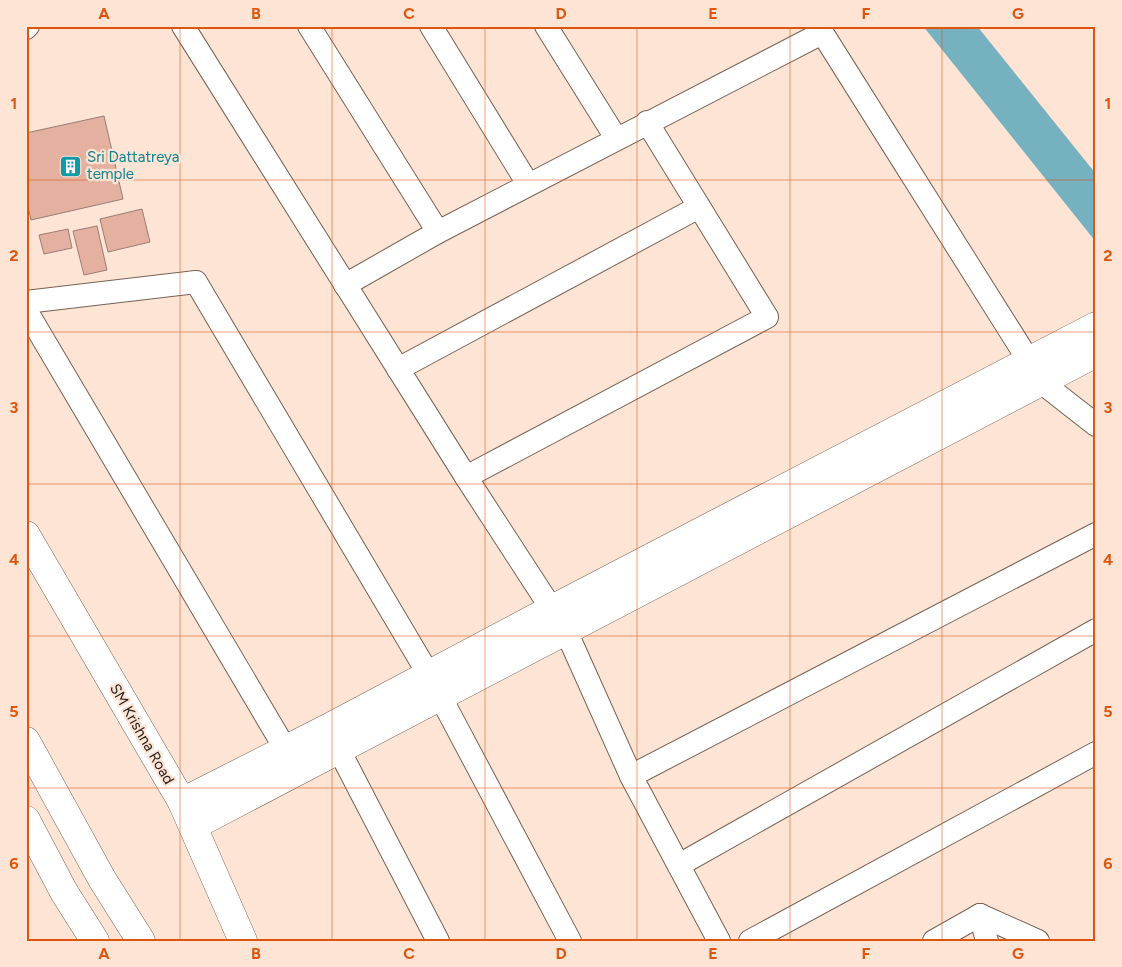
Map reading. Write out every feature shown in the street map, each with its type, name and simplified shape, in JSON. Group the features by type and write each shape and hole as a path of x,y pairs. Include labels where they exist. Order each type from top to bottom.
{"main road":[{"path":"187,814 286,750 435,686 1035,372 1096,326"},
{"path":"1035,372 1096,353"},
{"name":"SM Krishna Road","path":"26,535 187,814 243,941"},
{"path":"187,814 339,750 435,686"},
{"path":"26,741 102,879 141,941"},
{"path":"26,820 64,892 95,941"}],"street":[{"path":"183,26 466,477 559,620 631,776 719,941"},
{"path":"309,26 438,232"},
{"path":"432,26 528,184"},
{"path":"546,26 616,138"},
{"path":"345,285 438,232 820,30 1035,372 1096,426"},
{"path":"466,477 767,317 646,122"},
{"path":"398,369 699,206"},
{"path":"26,302 196,282 435,686 570,941"},
{"path":"26,310 286,750"},
{"path":"631,776 1096,534"},
{"path":"679,865 1096,630"},
{"path":"339,750 438,941"},
{"path":"750,941 1096,753"},
{"path":"934,941 980,915"},
{"path":"980,915 987,941"},
{"path":"980,915 1038,941"}],"water":[{"path":"923,26 977,26 1096,174 1096,242"}],"building":[{"name":"Sri Dattatreya temple","path":"104,116 123,199 31,220 26,198 26,133"},
{"path":"142,209 150,242 108,252 100,219"},
{"path":"97,226 107,270 84,275 73,231"},
{"path":"68,229 72,248 44,254 39,235"}],"place":[{"name":"Sri Dattatreya temple","path":"71,166"}]}
